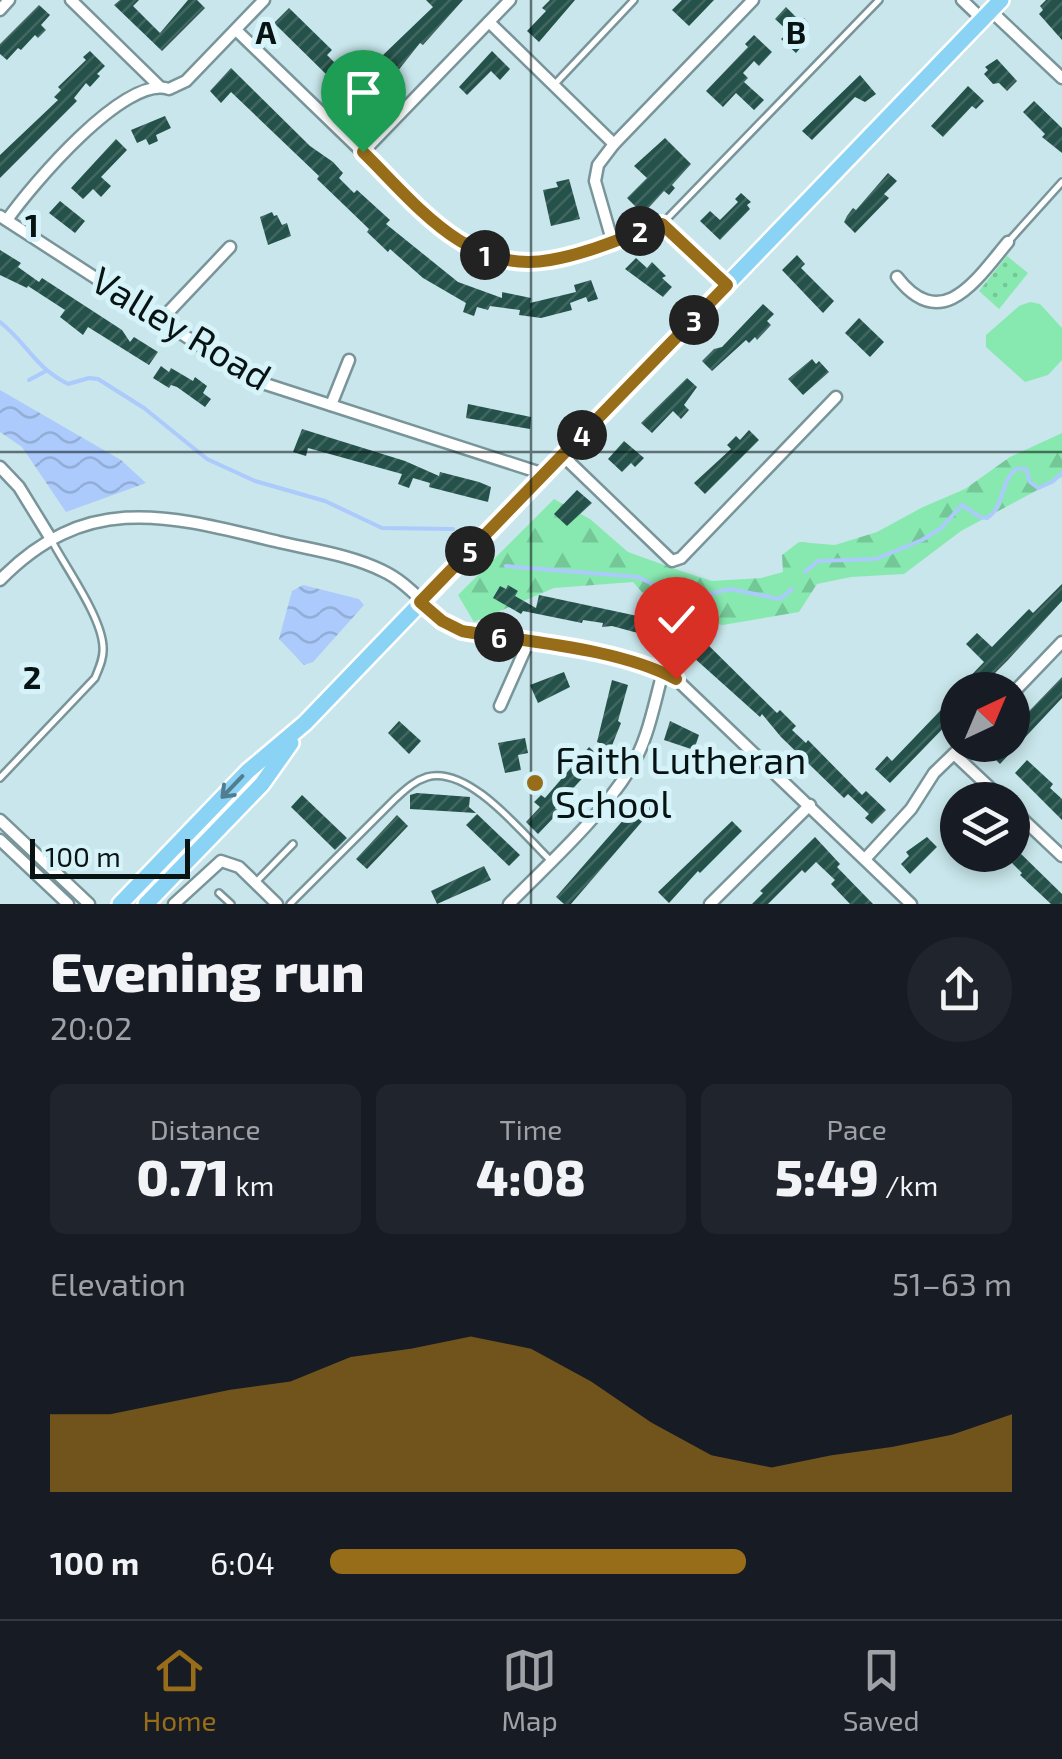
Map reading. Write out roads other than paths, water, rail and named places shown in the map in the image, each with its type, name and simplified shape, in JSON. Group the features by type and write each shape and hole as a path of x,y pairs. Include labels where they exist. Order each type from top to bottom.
{"main road":[{"path":"120,904 248,771 305,723 992,10"},
{"path":"146,904 262,784 305,723"}],"street":[{"path":"0,10 9,0"},
{"path":"71,0 159,86 169,89 186,81 264,0"},
{"path":"363,152 510,0"},
{"path":"612,240 596,181 598,165 754,0"},
{"path":"962,0 992,10 1062,78"},
{"path":"489,22 614,144"},
{"path":"236,30 440,227 465,246 487,256 532,263 577,253 662,224 727,285"},
{"path":"3,218 102,116 120,102 159,86"},
{"name":"Valley Road","path":"3,218 253,380 544,474"},
{"path":"897,278 918,298 930,303 955,299 975,282 1008,242"},
{"path":"160,321 230,247"},
{"path":"331,405 349,360"},
{"path":"562,455 662,554 675,560 836,397"},
{"path":"0,467 19,487 51,539"},
{"path":"0,580 51,539 93,523 139,514 184,519 365,563 394,576 442,621 462,631 618,658 663,672 695,695 912,904"},
{"path":"500,706 528,642"},
{"path":"1030,675 1062,642"},
{"path":"509,904 632,768 646,735 663,672"},
{"path":"866,858 911,809 946,762"},
{"path":"963,762 984,782"},
{"path":"710,904 810,804"},
{"path":"1,821 88,904"},
{"path":"1030,826 1062,856"},
{"path":"0,840 68,904"},
{"path":"174,904 221,862 239,867 276,904"}],"lane":[{"path":"553,86 634,0"},
{"path":"662,224 879,0"},
{"path":"1008,242 1062,182"},
{"path":"0,778 95,678 102,662 101,636 51,539"},
{"path":"290,904 412,784 430,776 468,782 551,860"},
{"path":"255,884 293,844"},
{"path":"219,892 231,904"}],"water":[{"path":"0,390 121,460 146,483 66,512 22,447 0,432"},
{"path":"303,585 359,599 364,605 313,662 304,665 279,639 292,591"}],"waterway":[{"path":"0,322 56,377 68,384 98,379 144,408 207,459 255,481 325,501 382,528 453,529"},
{"path":"29,380 46,371"},
{"path":"805,572 818,561 876,559 922,540 940,529 962,505 987,518 997,507 1007,480 1016,469 1026,469 1030,482 1038,488 1062,473"},
{"path":"506,566 638,577 686,600 730,589 780,599 792,589"}],"place":[{"name":"Faith Lutheran School","path":"535,783"}]}
